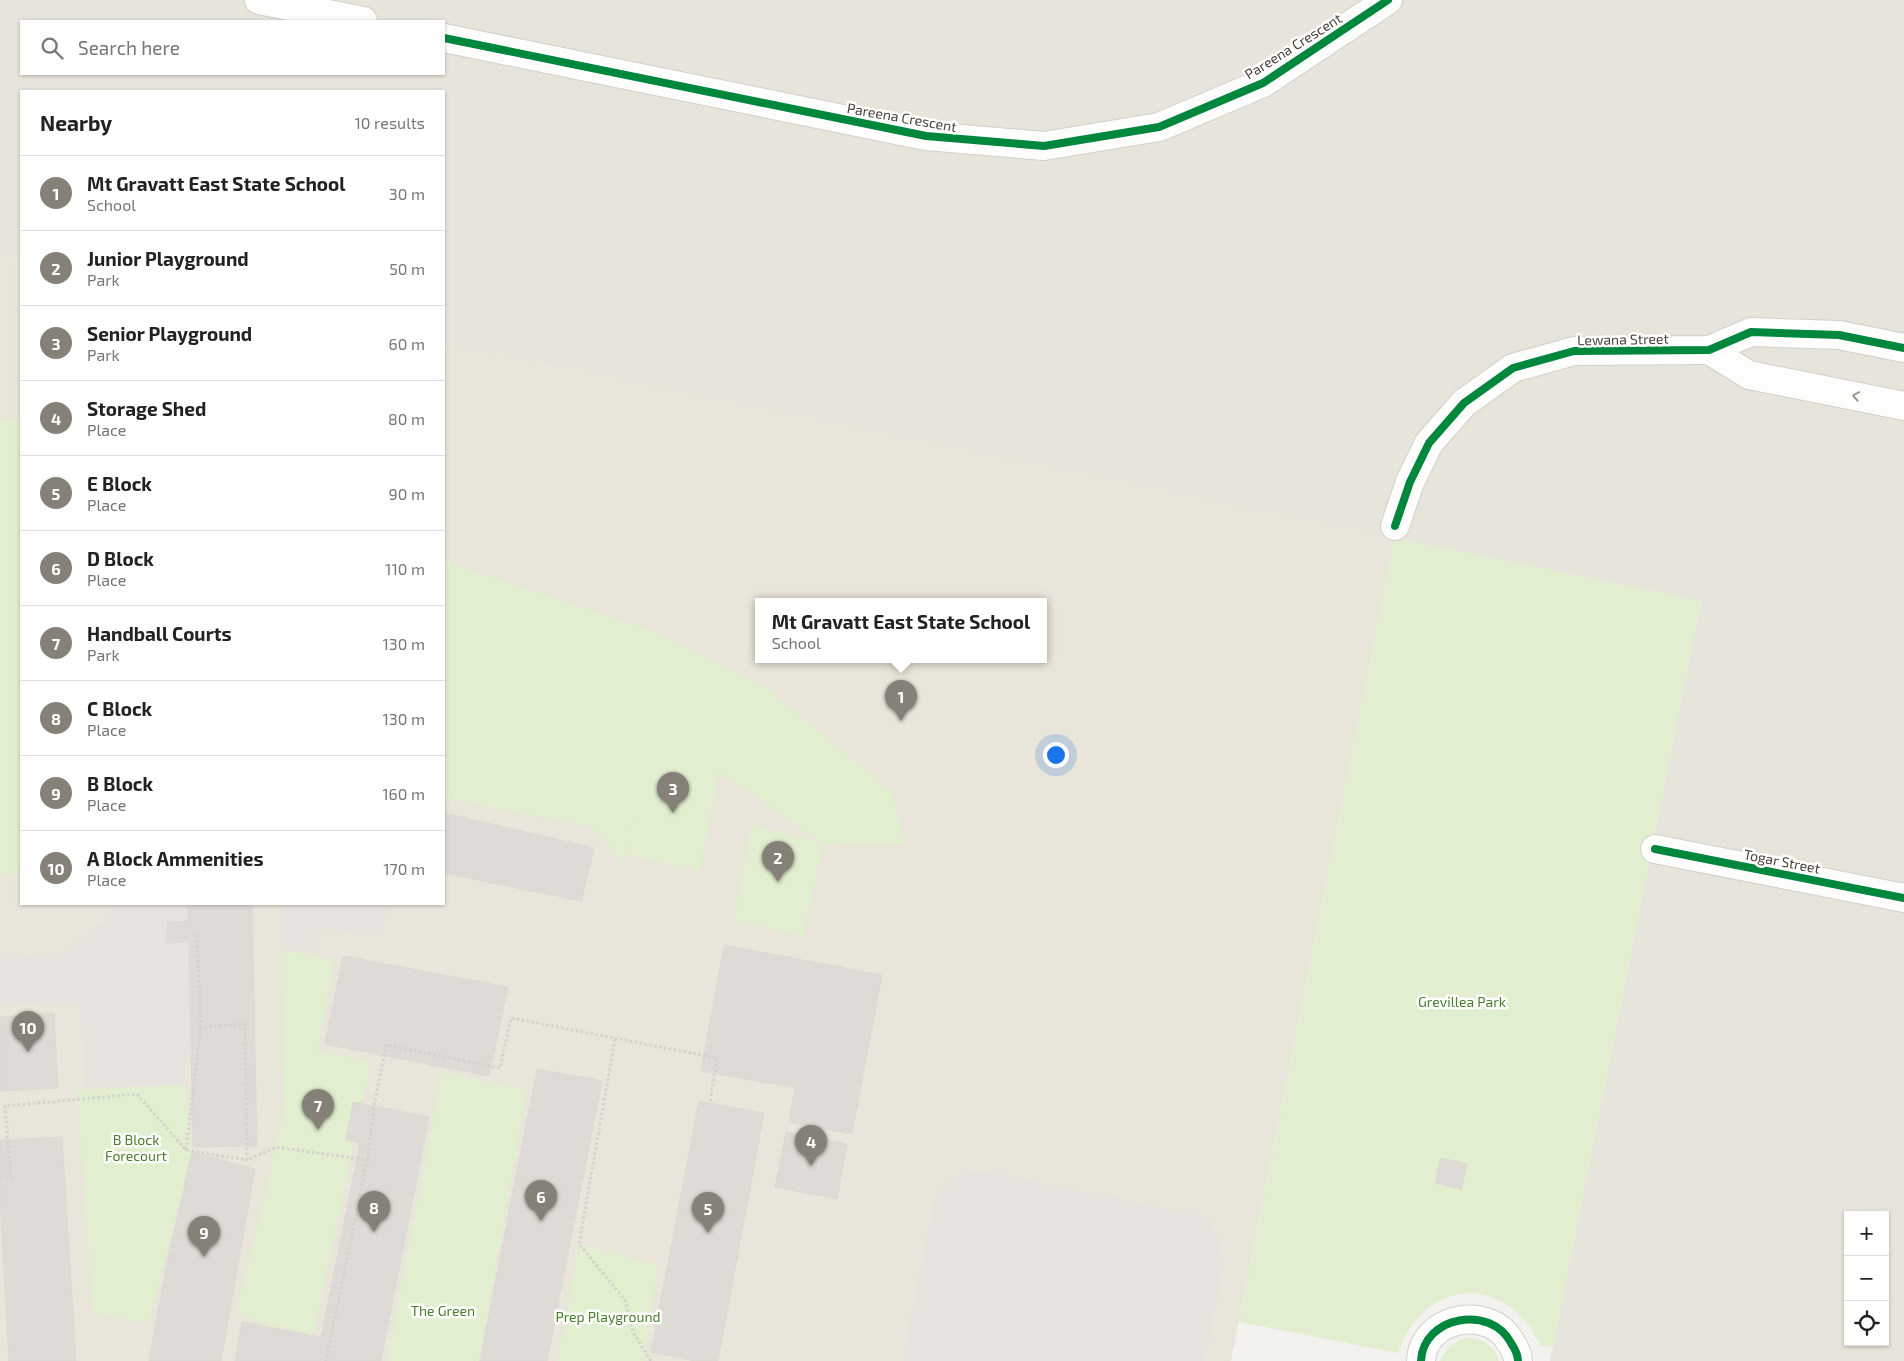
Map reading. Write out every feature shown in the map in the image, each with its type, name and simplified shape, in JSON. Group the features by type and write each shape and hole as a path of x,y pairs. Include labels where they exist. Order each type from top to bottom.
{"street":[{"path":"259,0 358,20"},
{"name":"Pareena Crescent","path":"445,38 926,136 1044,146 1159,127 1263,83 1388,0"},
{"name":"Lewana Street","path":"1395,526 1410,482 1429,443 1464,403 1513,368 1574,351 1709,350 1751,332 1839,335 1904,348"},
{"path":"1709,350 1749,374 1904,406"},
{"name":"Togar Street","path":"1655,849 1904,898"},
{"path":"1421,1361 1430,1338 1448,1323 1468,1318 1490,1322 1507,1335 1518,1355 1518,1361"}],"path":[{"path":"186,1150 201,1027 197,935"},
{"path":"326,1361 367,1160 374,1106 386,1045 500,1068 511,1018 717,1058 710,1102"},
{"path":"201,1027 244,1024 247,1160"},
{"path":"615,1039 579,1244 625,1300 633,1332 651,1361"},
{"path":"0,1178 11,1178 5,1106 137,1094 186,1150 247,1160 276,1147 367,1160"}],"shaded area":[{"path":"0,0 1904,0 1904,1361 1550,1361 1701,601 445,344 445,90 20,90 20,258 0,253"},
{"path":"0,253 20,258 20,905 445,905 445,344 1395,538 1231,1361 0,1361"},
{"path":"120,905 188,905 188,921 167,922 167,943 189,942 191,1055 185,1056 185,1085 86,1087 79,1005 0,1005 0,958 67,953"},
{"path":"282,905 388,905 381,938 340,930 319,930 318,951 281,950"},
{"path":"986,1171 1207,1217 1219,1239 1224,1266 1205,1361 905,1361 905,1348 934,1200 943,1188 955,1178 970,1172"}],"green space":[{"path":"0,418 20,423 20,871 0,876"},
{"name":"Grevillea Park","path":"1395,538 1701,601 1553,1347 1540,1345 1525,1321 1507,1305 1487,1296 1466,1294 1445,1298 1426,1310 1410,1328 1398,1353 1239,1322"},
{"path":"445,561 657,633 765,687 892,792 904,844 823,845 803,936 734,920 752,825 822,843 719,771 700,871 627,854 634,812 624,863 592,827 445,798"},
{"path":"281,950 334,960 318,1051 371,1062 313,1336 236,1315 284,1113"},
{"name":"The Green","path":"442,1072 527,1090 479,1361 387,1361"},
{"name":"B Block Forecourt","path":"185,1085 192,1152 149,1323 93,1314 77,1090"},
{"name":"Prep Playground","path":"579,1244 658,1265 645,1361 557,1361"},
{"path":"1469,1337 1488,1344 1499,1361 1440,1361 1452,1345 1459,1340"}],"building":[{"path":"445,813 594,848 581,901 445,873"},
{"path":"188,905 252,905 257,1146 193,1147 189,942 167,943 167,922 188,921"},
{"path":"724,945 882,975 852,1134 789,1122 795,1088 701,1071"},
{"path":"343,956 508,987 489,1076 325,1044"},
{"path":"54,1013 58,1088 0,1091 0,1017"},
{"path":"537,1069 602,1081 547,1361 480,1361"},
{"path":"699,1101 764,1113 718,1361 695,1361 651,1352"},
{"path":"353,1102 429,1117 381,1361 235,1361 242,1322 321,1337 360,1143 346,1140"},
{"path":"786,1132 847,1144 837,1199 775,1187"},
{"path":"62,1137 76,1361 9,1361 0,1201 0,1140"},
{"path":"192,1152 255,1169 221,1361 149,1361 166,1268"},
{"path":"1441,1158 1467,1164 1461,1189 1435,1183"}],"cycle path":[{"path":"445,38 926,136 1044,146 1159,127 1263,83 1388,0"},
{"path":"1395,526 1410,482 1429,443 1464,403 1513,368 1574,351 1709,350 1751,332 1839,335 1904,348"},
{"path":"1655,849 1904,898"},
{"path":"1421,1361 1425,1346 1433,1334 1445,1325 1459,1320 1489,1323 1501,1331 1515,1349 1518,1361"}],"place":[{"name":"Mt Gravatt East State School","path":"901,721"},
{"name":"Senior Playground","path":"673,813"},
{"name":"Junior Playground","path":"778,882"},
{"name":"A Block Ammenities","path":"28,1052"},
{"name":"Handball Courts","path":"318,1130"},
{"name":"Storage Shed","path":"811,1166"},
{"name":"D Block","path":"541,1221"},
{"name":"C Block","path":"374,1232"},
{"name":"E Block","path":"708,1233"},
{"name":"B Block","path":"204,1257"}]}
